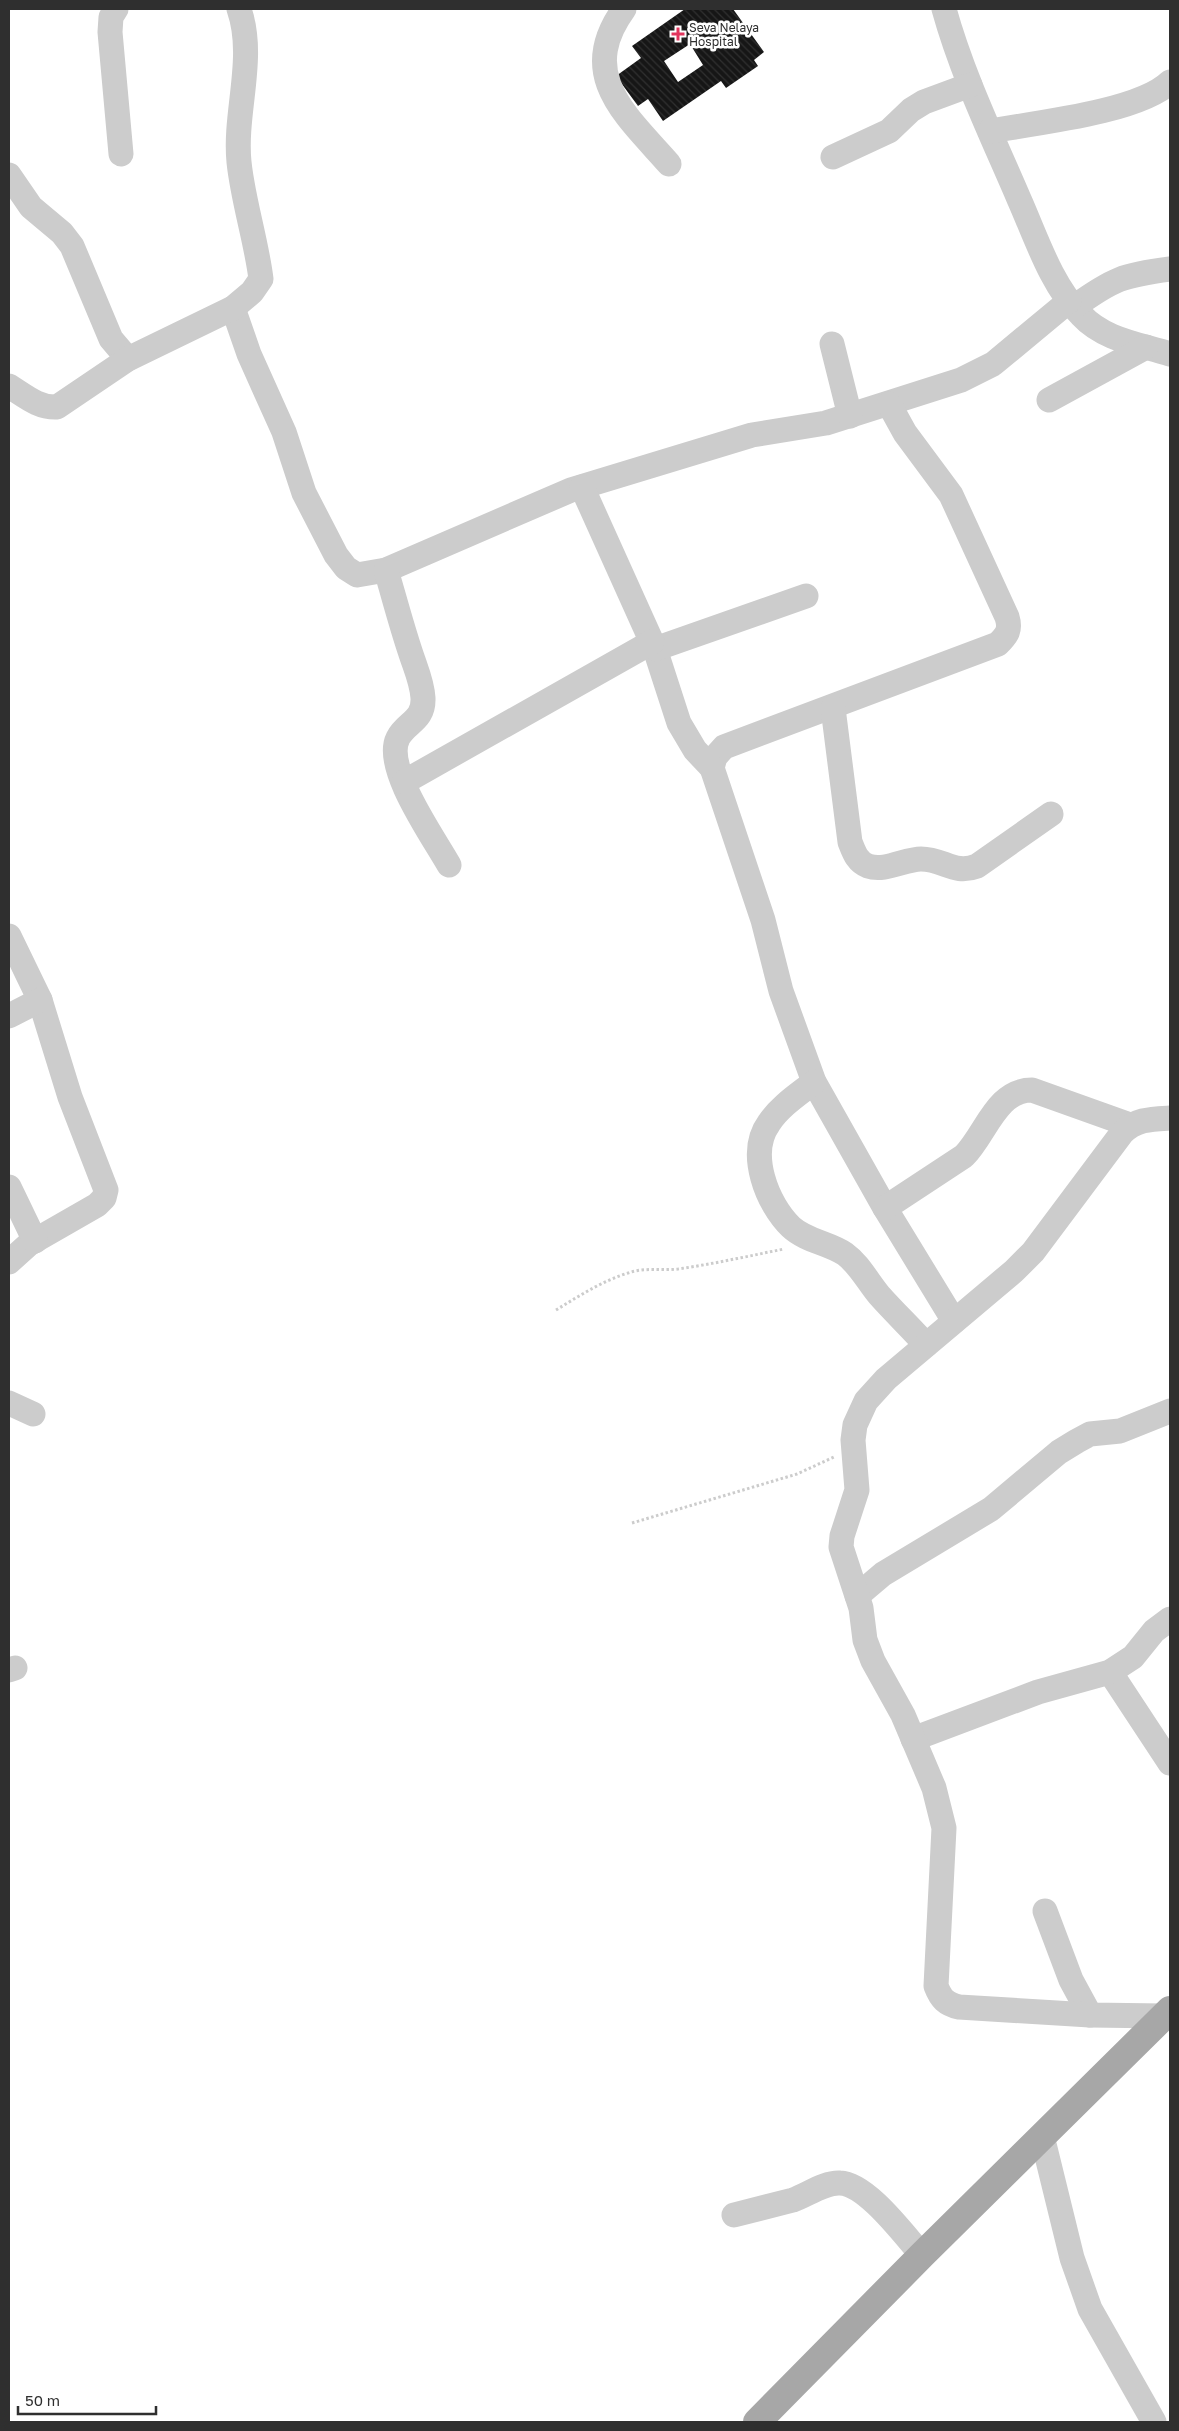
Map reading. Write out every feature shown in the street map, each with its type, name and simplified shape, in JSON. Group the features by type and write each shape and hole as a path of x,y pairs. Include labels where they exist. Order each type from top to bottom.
{"main road":[{"path":"757,2422 922,2255 1167,2013"}],"street":[{"path":"116,9 111,17 110,32 121,154"},
{"path":"9,386 39,405 47,408 57,407 128,359 233,308 252,292 260,279 239,162 238,139 245,53 239,9"},
{"path":"624,9 607,36 604,70 609,88 634,124 669,164"},
{"path":"944,9 952,38 970,85 1042,249 1072,304 1092,325 1108,335 1162,355"},
{"path":"833,157 889,131 911,110 924,102 970,85"},
{"path":"990,131 1117,108 1168,90"},
{"path":"9,175 31,207 62,233 72,246 111,339 128,359"},
{"path":"233,308 249,354 284,432 304,493 336,555 346,568 357,575 386,570 541,502 582,487 752,435 826,423 961,380 993,364 1072,304 1099,289 1126,275 1170,269"},
{"path":"832,344 850,416"},
{"path":"1049,400 1162,355"},
{"path":"712,768 714,756 724,747 833,708 998,644 1007,634 1010,626 951,495 905,433 888,404"},
{"path":"582,487 654,646 679,723 696,750 712,768 763,920 781,992 814,1082 885,1208 954,1321"},
{"path":"386,570 418,670 423,700 416,720 398,736 394,748 396,763 404,782 449,865"},
{"path":"404,782 654,646 806,596"},
{"path":"833,708 850,842 855,855 862,863 871,867 921,859 934,860 965,871 977,866 1051,814"},
{"path":"9,936 40,1000 70,1097 106,1190 104,1198 97,1206 35,1241 9,1262"},
{"path":"9,1016 40,1000"},
{"path":"814,1082 781,1109 768,1124 762,1138 760,1160 760,1168 767,1189 780,1214 792,1228 804,1236 846,1255 880,1296 926,1345"},
{"path":"885,1208 964,1156 975,1145 999,1107 1011,1095 1022,1090 1032,1090 1130,1125"},
{"path":"1167,2013 1090,2015 960,2007 948,2004 940,1997 936,1986 944,1828 934,1788 903,1714 873,1661 866,1640 857,1596 842,1548 842,1536 857,1490 855,1425 866,1401 906,1361 1014,1271 1033,1252 1122,1133 1130,1125 1142,1120 1170,1118"},
{"path":"9,1187 35,1241"},
{"path":"9,1403 33,1414"},
{"path":"857,1596 883,1574 991,1509 1059,1452 1076,1441 1090,1434 1120,1431 1170,1412"},
{"path":"913,1740 1038,1692 1110,1672 1133,1658 1154,1631 1170,1619"},
{"path":"1110,1672 1170,1764"},
{"path":"1045,1911 1068,1973 1090,2015"},
{"path":"1042,2136 1072,2258 1090,2309 1154,2422"},
{"path":"734,2215 795,2199 838,2182 848,2184 861,2191 877,2206 922,2255"}],"path":[{"path":"556,1310 607,1281 628,1273 644,1269 674,1269 697,1266 786,1249"},
{"path":"632,1523 797,1474 830,1460 854,1440"}],"building":[{"path":"685,9 733,9 764,52 754,60 758,66 726,88 721,81 663,121 648,99 638,106 616,76 641,58 632,46","holes":["690,44 703,65 678,82 664,61"]}],"place":[{"name":"Seva Nelaya Hospital","path":"678,34"}]}
